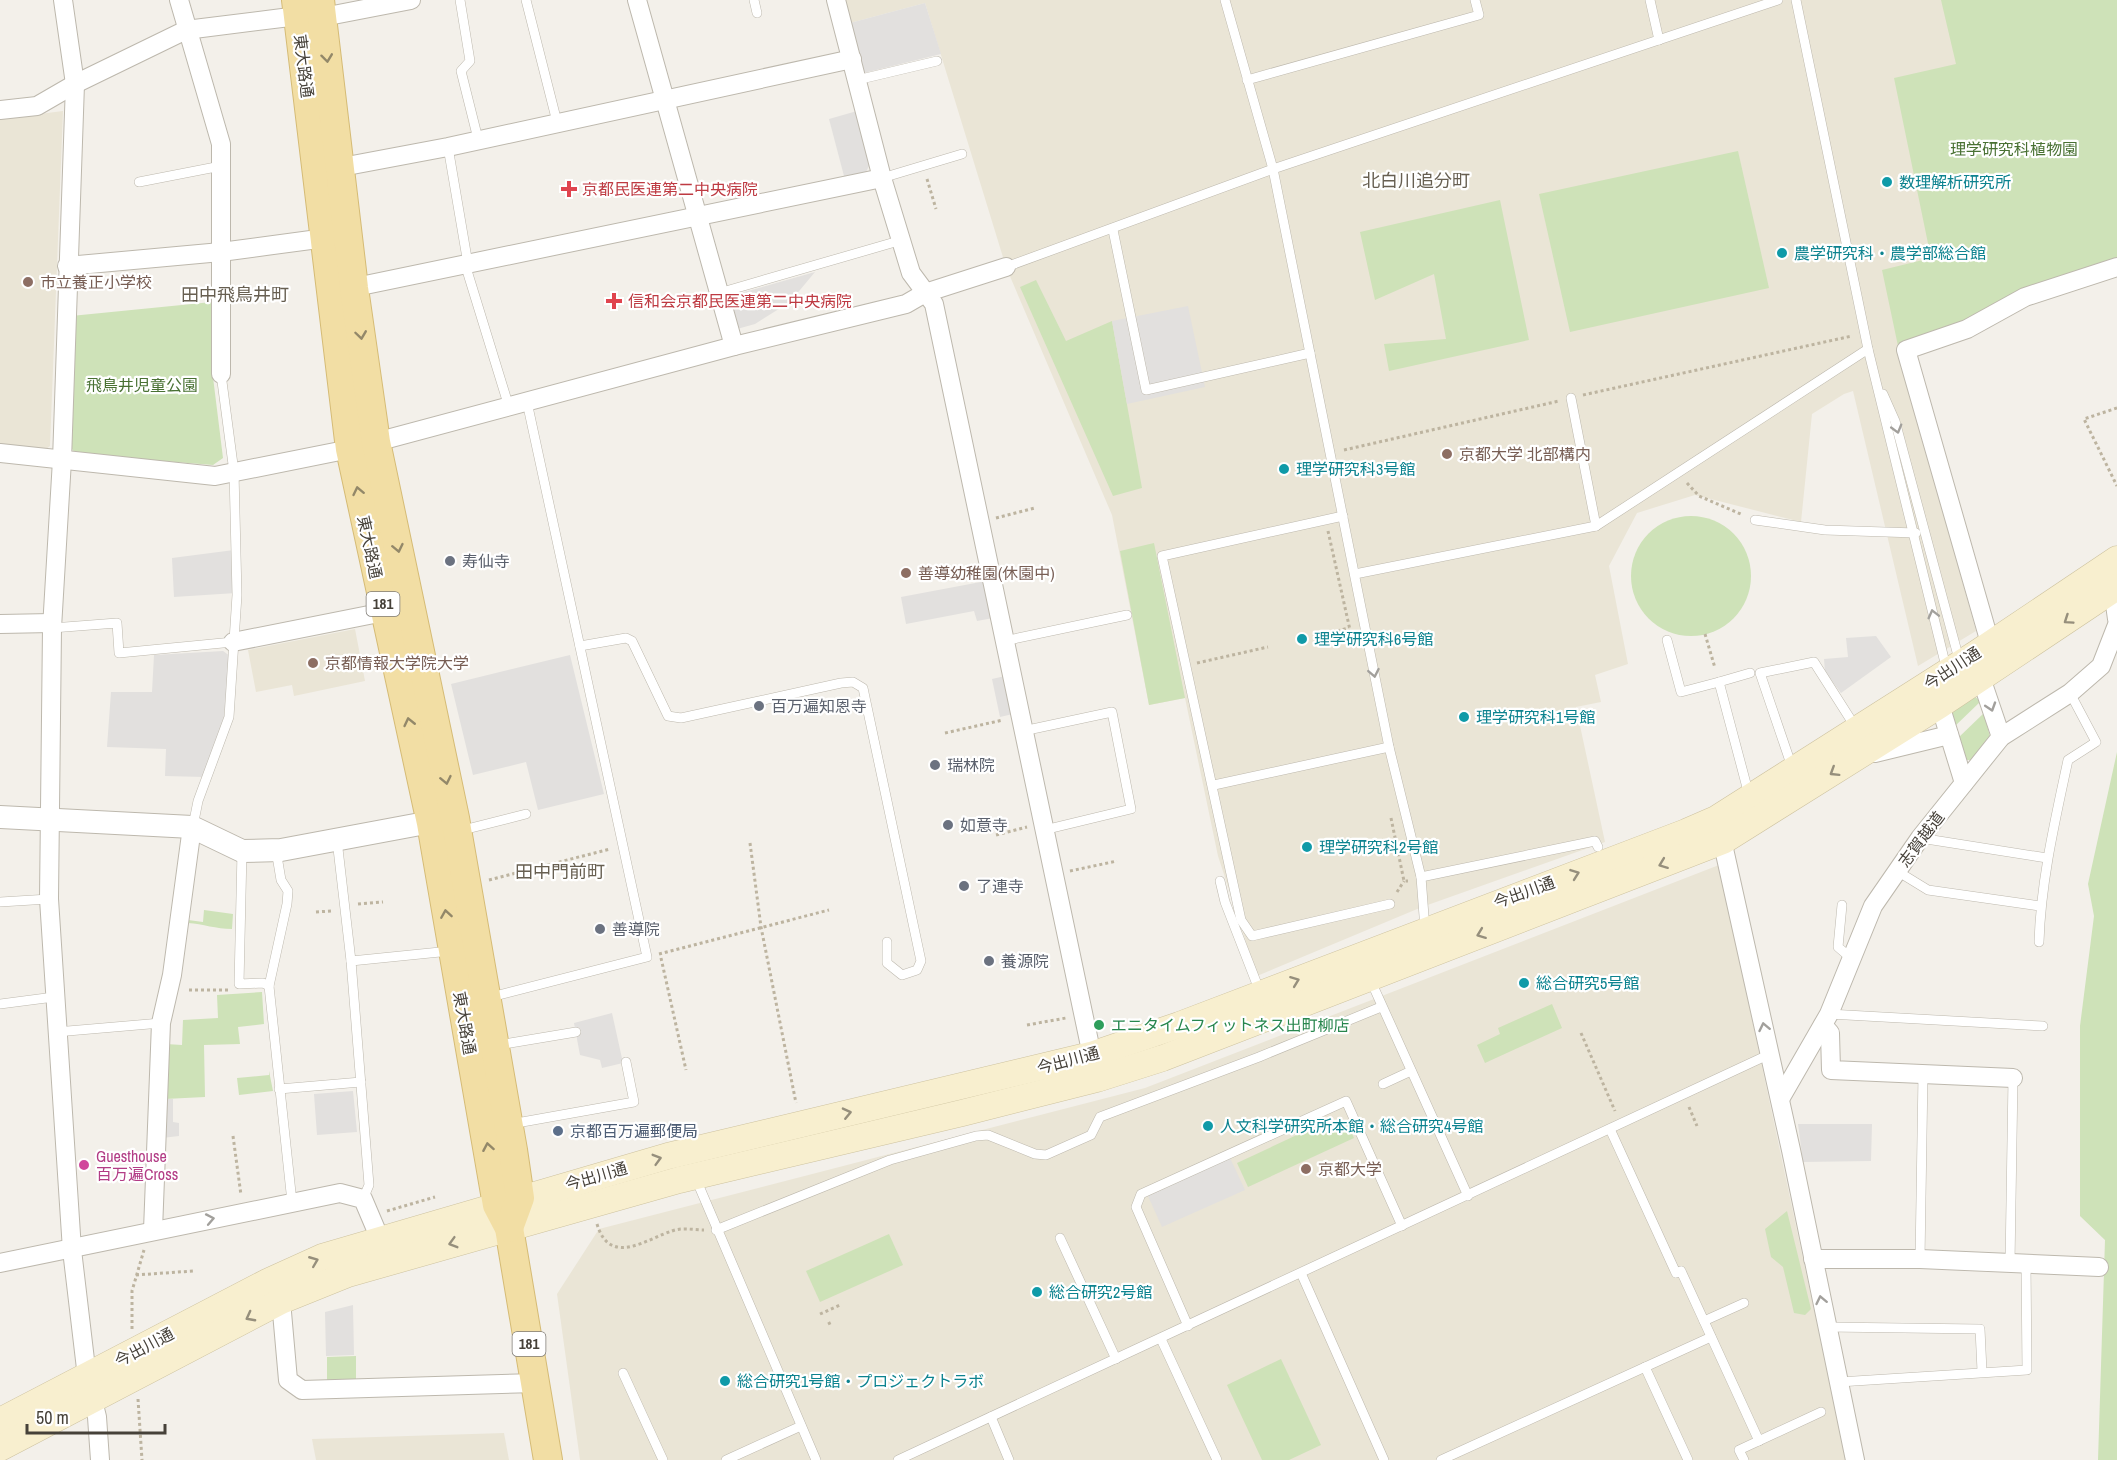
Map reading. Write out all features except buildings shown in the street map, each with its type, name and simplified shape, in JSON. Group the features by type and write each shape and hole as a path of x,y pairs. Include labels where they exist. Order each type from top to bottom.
{"main road":[{"name":"東大路通","path":"309,8 342,290 384,612 467,886 508,1125 509,1210"},
{"name":"東大路通","path":"363,446 448,824 452,950 509,1210 548,1460"},
{"name":"今出川通","path":"1719,830 1750,797 1954,667 2117,559"},
{"name":"今出川通","path":"0,1448 90,1389 135,1352 376,1228 509,1210 695,1177 1094,1067 1261,994 1429,941 1719,830 1859,756 2116,589"},
{"name":"今出川通","path":"0,1421 90,1389 136,1378 281,1301 509,1210 668,1156 1094,1067 1163,1058 1369,977 1429,941"}],"street":[{"path":"63,0 75,84 66,266 62,460 52,625 49,899 72,1250 100,1460"},
{"path":"179,0 221,144 221,374"},
{"path":"0,110 37,106 75,84 186,30 309,8 411,0"},
{"path":"637,0 734,346"},
{"path":"836,0 882,178 911,273 934,304 1094,1067"},
{"path":"329,169 447,147 852,59"},
{"path":"342,290 882,178"},
{"path":"66,266 221,252 336,237"},
{"path":"0,453 215,476 363,446 734,346 906,304 925,293 1006,267"},
{"path":"1990,643 1906,350 1967,329 2025,297 2117,267"},
{"path":"2116,589 2117,619"},
{"path":"233,642 384,612"},
{"path":"0,624 52,625"},
{"name":"志賀越道","path":"1780,1099 1826,1020 1873,906 1920,838 2001,737 2070,693 2101,666 2117,625"},
{"path":"1982,678 2001,737"},
{"path":"1940,705 1964,783"},
{"path":"1859,756 1949,735"},
{"path":"0,817 192,827 242,851 276,850 448,824"},
{"path":"153,1230 161,1023 172,975 192,827"},
{"path":"1719,830 1780,1099 1855,1460"},
{"path":"1826,1020 1830,1033 1832,1070 2013,1078"},
{"path":"0,1263 340,1193 363,1199 376,1228"},
{"path":"1813,1259 1920,1259 2099,1267"},
{"path":"281,1301 288,1380 302,1390 537,1383"}],"lane":[{"path":"460,0 470,62 461,71 478,139"},
{"path":"526,0 557,122"},
{"path":"754,0 757,13"},
{"path":"1225,0 1273,169 1389,747 1421,877 1429,941"},
{"path":"1247,80 1479,15 1475,0"},
{"path":"1650,0 1659,40"},
{"path":"1006,267 1113,230 1273,169 1778,0"},
{"path":"1796,0 1868,350 1912,533 1954,667"},
{"path":"857,80 937,61"},
{"path":"447,147 466,264 509,407"},
{"path":"882,178 962,154"},
{"path":"139,182 221,166"},
{"path":"1113,230 1146,390 1310,353"},
{"path":"719,293 902,240"},
{"path":"1355,574 1596,526 1868,350"},
{"path":"192,827 198,801 229,717 237,595 234,472 221,374"},
{"path":"1875,375 1896,421 1925,533 1954,667"},
{"path":"1571,398 1596,526"},
{"path":"487,998 647,957 527,402"},
{"path":"1343,516 1162,556 1214,785 1241,920 1252,936 1390,904"},
{"path":"1755,520 1825,530 1925,533"},
{"path":"1004,641 1127,615"},
{"path":"52,625 117,623 119,652 233,642"},
{"path":"580,646 626,638 632,642 668,716 681,718 841,683 853,682 863,688 921,961 917,970 902,975 893,970 887,963 887,942"},
{"path":"1667,640 1681,692 1750,673"},
{"path":"1793,769 1760,673 1814,663 1857,729"},
{"path":"1719,682 1750,797"},
{"path":"2039,942 2040,906 2047,858 2068,760 2096,742 2070,693"},
{"path":"1021,724 1112,712 1131,810 1044,827"},
{"path":"1214,785 1389,747"},
{"path":"448,824 526,814"},
{"path":"1920,838 2047,858"},
{"path":"337,840 351,962 369,1185 363,1199"},
{"path":"1421,877 1595,841 1598,848"},
{"path":"276,850 281,880 288,891 269,986 292,1202"},
{"path":"242,851 239,984 263,983 269,986"},
{"path":"1897,871 1928,890 2040,906"},
{"path":"1220,881 1225,902 1261,994"},
{"path":"0,902 49,899"},
{"path":"1842,905 1838,947 1852,959"},
{"path":"351,962 452,950"},
{"path":"1369,977 1468,1196"},
{"path":"0,1004 54,997"},
{"path":"716,1230 890,1160 976,1136 988,1135 1035,1154 1046,1155 1091,1135 1100,1117 1259,1057 1381,1007"},
{"path":"1826,1020 2043,1026"},
{"path":"56,1032 161,1023"},
{"path":"495,1046 576,1032"},
{"path":"898,1460 1770,1054"},
{"path":"508,1125 634,1102 626,1062"},
{"path":"1383,1084 1411,1071"},
{"path":"1920,1259 1923,1074"},
{"path":"1839,1382 1982,1371 2027,1370 2018,1263 2013,1078"},
{"path":"279,1089 361,1082"},
{"path":"1188,1326 1136,1207 1141,1194 1349,1100 1402,1226"},
{"path":"1610,1129 1676,1273 1681,1271 1759,1441"},
{"path":"695,1177 816,1460"},
{"path":"1060,1238 1116,1359"},
{"path":"1301,1274 1384,1460"},
{"path":"1704,1321 1744,1303"},
{"path":"1827,1327 1980,1329 1982,1371"},
{"path":"1441,1460 1711,1337"},
{"path":"1161,1339 1217,1460"},
{"path":"1645,1367 1687,1460"},
{"path":"623,1373 663,1460"},
{"path":"1744,1460 1739,1450 1821,1412"},
{"path":"991,1417 1009,1460"},
{"path":"726,1460 801,1426"}],"path":[{"path":"923,166 936,209"},
{"path":"1330,453 1864,333"},
{"path":"2117,408 2084,419 2117,486"},
{"path":"1678,473 1699,496 1755,520"},
{"path":"979,522 1035,508"},
{"path":"1337,631 1349,628"},
{"path":"1705,634 1719,682"},
{"path":"1187,666 1268,647"},
{"path":"945,733 1021,724"},
{"path":"996,835 1044,827"},
{"path":"750,843 760,927 798,1110"},
{"path":"467,886 623,846"},
{"path":"1054,874 1117,861"},
{"path":"345,906 383,902"},
{"path":"647,957 829,910"},
{"path":"660,953 686,1070"},
{"path":"172,975 189,976 189,992 233,990 236,986"},
{"path":"1027,1025 1082,1014"},
{"path":"1581,1033 1620,1124"},
{"path":"1683,1095 1697,1126"},
{"path":"233,1136 243,1212"},
{"path":"376,1228 435,1197"},
{"path":"595,1219 599,1231 607,1240 616,1245 628,1247 639,1246 681,1228 716,1230"},
{"path":"135,1352 131,1304 136,1275 153,1230"},
{"path":"136,1275 192,1271"},
{"path":"820,1314 840,1305"},
{"path":"136,1378 142,1460"}],"shaded area":[{"name":"京都大学 北部構内","path":"843,0 2117,0 1970,321 1898,346 1976,631 1918,666 1853,391 1844,394 1812,414 1801,522 1695,495 1637,513 1609,566 1628,664 1595,675 1601,702 1576,707 1605,842 1422,907 1257,976 1218,856 1185,698 1149,705 1112,515 1006,267 925,3 850,23"},
{"path":"925,3 941,54 864,73 850,23"},
{"name":"市立養正小学校","path":"63,111 50,446 41,453 0,448 0,119"},
{"path":"857,111 870,164 866,172 844,176 829,119"},
{"path":"815,272 790,302 755,324 737,329 727,297"},
{"path":"1188,306 1205,387 1127,404 1112,321"},
{"path":"234,550 236,593 174,597 172,558"},
{"path":"986,581 993,618 977,621 974,611 906,624 901,597"},
{"name":"京都情報大学院大学","path":"355,629 365,681 294,696 292,685 256,692 248,650"},
{"path":"1876,636 1891,657 1841,693 1825,672 1824,659 1848,657 1846,638"},
{"path":"223,651 230,656 224,717 204,777 165,776 166,749 107,747 111,692 152,692 154,655"},
{"path":"570,655 604,794 538,810 526,762 473,775 451,684"},
{"path":"1005,676 1013,714 1000,717 992,679"},
{"name":"京都大学","path":"1719,865 1846,1460 580,1460 557,1294 599,1229 1145,1088"},
{"path":"612,1013 623,1063 602,1068 600,1060 580,1055 574,1023"},
{"path":"353,1091 357,1132 317,1135 314,1094"},
{"path":"165,1099 173,1099 173,1122 179,1123 179,1136 162,1138"},
{"path":"1798,1124 1872,1124 1871,1161 1803,1162"},
{"path":"1230,1158 1245,1190 1162,1227 1148,1196"},
{"path":"353,1305 354,1355 326,1356 325,1312"},
{"path":"504,1433 509,1460 316,1460 312,1439"}],"green space":[{"name":"理学研究科植物園","path":"1941,0 2117,0 2117,260 1970,321 1898,346 1882,270 1931,258 1894,78 1956,64"},
{"path":"1738,151 1769,288 1570,332 1539,194"},
{"path":"1500,200 1529,340 1389,371 1384,344 1446,339 1434,274 1375,300 1360,232"},
{"path":"1036,280 1066,341 1112,321 1142,488 1113,496 1020,287"},
{"name":"飛鳥井児童公園","path":"212,302 211,361 223,458 213,465 76,454 68,444 71,316"},
{"path":"1691,516 1714,521 1733,534 1746,553 1751,576 1746,599 1733,618 1714,631 1691,636 1668,631 1649,618 1636,599 1631,576 1636,553 1649,534 1668,521"},
{"path":"1154,543 1185,698 1149,705 1120,551"},
{"path":"1972,695 1981,701 1954,727 1950,716 1952,708"},
{"path":"1984,713 1990,737 1972,760 1964,760 1957,739"},
{"path":"2117,752 2117,1460 2098,1460 2105,1240 2080,1216 2080,1026 2094,916 2088,884"},
{"path":"204,910 233,914 232,929 188,923 188,920 203,922"},
{"path":"262,992 264,1024 238,1027 240,1044 204,1045 205,1097 165,1099 166,1044 182,1045 183,1020 218,1018 217,995"},
{"path":"1552,1004 1562,1028 1485,1063 1477,1045 1500,1034 1498,1028"},
{"path":"269,1071 273,1091 239,1095 237,1078 269,1075"},
{"path":"1329,1120 1346,1121 1354,1138 1248,1187 1237,1163"},
{"path":"1787,1211 1811,1309 1805,1315 1794,1313 1783,1267 1771,1257 1765,1229"},
{"path":"889,1234 903,1265 820,1302 806,1271"},
{"path":"356,1356 356,1383 327,1384 327,1357"},
{"path":"1281,1359 1321,1445 1289,1460 1262,1460 1227,1385"}],"place":[{"name":"数理解析研究所","path":"1887,182"},
{"name":"京都民医連第二中央病院","path":"569,189"},
{"name":"農学研究科・農学部総合館","path":"1782,253"},
{"name":"市立養正小学校","path":"28,282"},
{"name":"信和会京都民医連第二中央病院","path":"614,301"},
{"name":"京都大学 北部構内","path":"1447,454"},
{"name":"理学研究科3号館","path":"1284,469"},
{"name":"寿仙寺","path":"450,561"},
{"name":"善導幼稚園(休園中)","path":"906,573"},
{"name":"理学研究科6号館","path":"1302,639"},
{"name":"京都情報大学院大学","path":"313,663"},
{"name":"百万遍知恩寺","path":"759,706"},
{"name":"理学研究科1号館","path":"1464,717"},
{"name":"瑞林院","path":"935,765"},
{"name":"如意寺","path":"948,825"},
{"name":"理学研究科2号館","path":"1307,847"},
{"name":"了連寺","path":"964,886"},
{"name":"善導院","path":"600,929"},
{"name":"養源院","path":"989,961"},
{"name":"総合研究5号館","path":"1524,983"},
{"name":"エニタイムフィットネス出町柳店","path":"1099,1025"},
{"name":"人文科学研究所本館・総合研究4号館","path":"1208,1126"},
{"name":"京都百万遍郵便局","path":"558,1131"},
{"name":"Guesthouse 百万遍Cross","path":"84,1165"},
{"name":"京都大学","path":"1306,1169"},
{"name":"総合研究2号館","path":"1037,1292"},
{"name":"総合研究1号館・プロジェクトラボ","path":"725,1381"}],"district":[{"name":"北白川追分町","path":"1416,181"},
{"name":"田中飛鳥井町","path":"235,295"},
{"name":"田中門前町","path":"560,872"}]}
